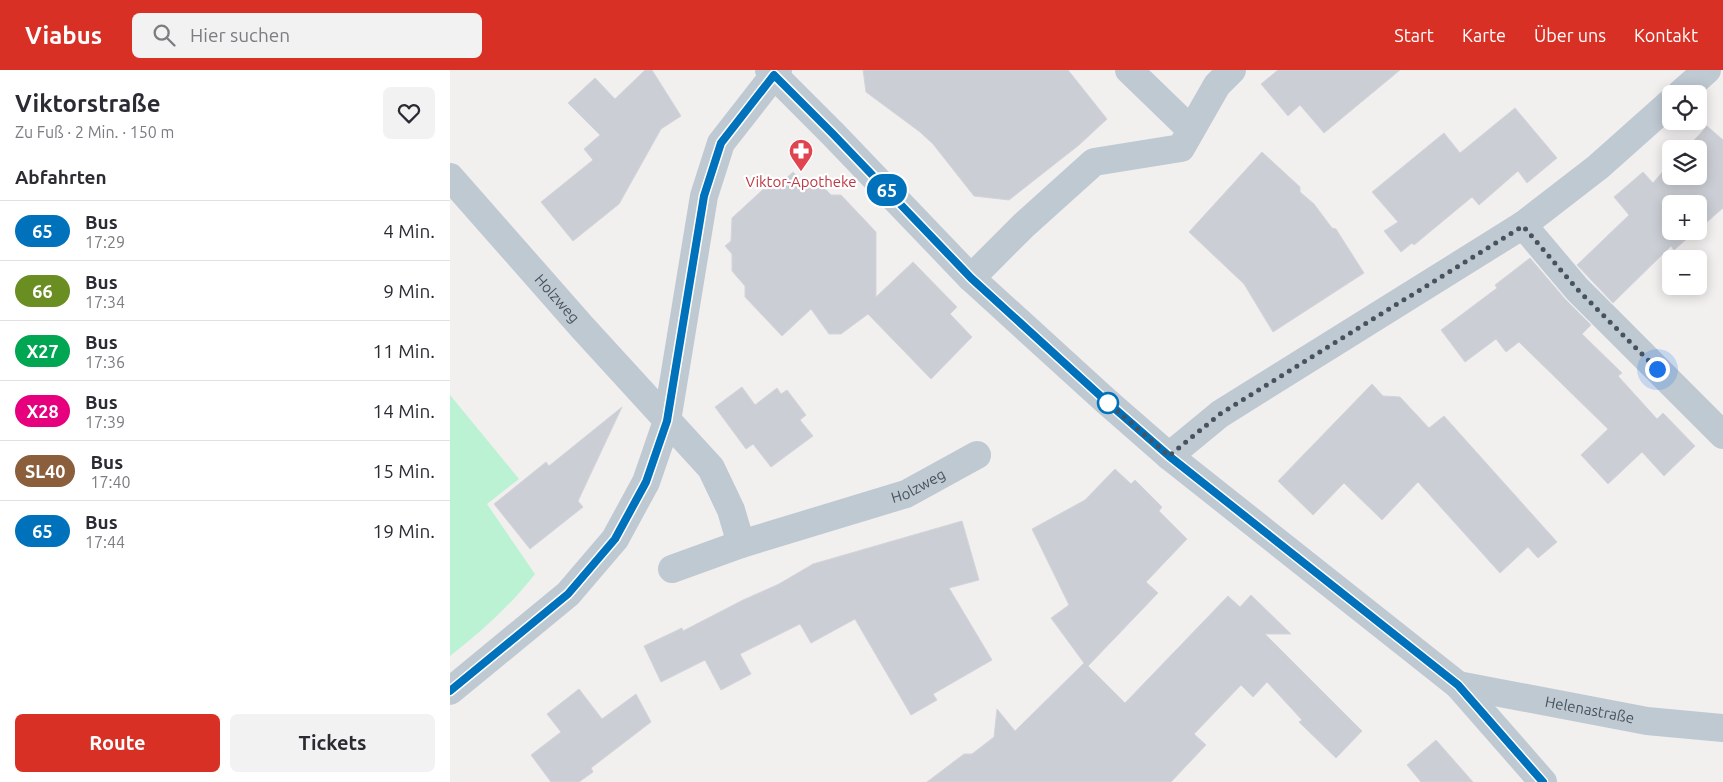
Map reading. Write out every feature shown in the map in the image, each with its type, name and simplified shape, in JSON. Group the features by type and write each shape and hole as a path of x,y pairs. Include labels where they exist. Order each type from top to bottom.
{"street":[{"path":"1129,70 1186,139"},
{"path":"1690,85 1707,70"},
{"path":"450,691 568,594 615,539 646,482 667,421 704,196 721,143 773,72 971,278 1169,456 1458,685 1543,782"},
{"path":"971,278 1094,162 1186,139 1217,85 1228,72"},
{"path":"1169,456 1220,414 1523,226 1598,167 1662,110"},
{"name":"Holzweg","path":"450,177 711,468 731,510 742,544"},
{"path":"1523,226 1577,289 1723,436"},
{"name":"Holzweg","path":"672,569 742,544 906,494 977,455"},
{"name":"Helenastraße","path":"1458,685 1647,721 1723,728"}],"green space":[{"path":"450,395 519,479 487,504 535,574 495,618 450,656"}],"building":[{"path":"645,70 652,70 681,116 661,129 619,204 573,241 541,202 593,160 584,149 600,135 568,103 595,78 615,99"},
{"path":"863,70 1068,70 1107,119 1079,145 1009,200 974,196 933,144 920,132 866,92"},
{"path":"1278,70 1400,70 1324,133 1300,105 1288,116 1261,84"},
{"path":"1515,108 1557,158 1527,183 1518,171 1479,205 1472,197 1414,245 1412,243 1401,252 1384,231 1398,222 1372,192 1444,133 1460,153"},
{"path":"1707,126 1723,140 1723,208 1707,222 1707,195 1662,195 1662,240 1686,240 1674,250 1671,246 1667,250 1662,250 1662,255 1613,303 1577,265 1629,215 1614,197 1643,172 1653,183 1662,172 1662,185 1707,185 1707,140 1694,140 1703,130 1707,130"},
{"path":"1262,152 1300,187 1300,192 1314,204 1332,228 1336,229 1364,273 1273,332 1244,284 1189,232"},
{"path":"793,172 799,178 817,180 831,195 841,195 876,232 876,297 913,262 957,307 950,314 972,337 931,379 868,314 841,334 829,334 811,309 782,336 745,297 745,286 732,271 732,254 725,246 731,241 732,218 770,183 780,184"},
{"path":"1530,258 1565,299 1591,325 1582,334 1622,373 1618,376 1657,419 1663,413 1695,446 1664,476 1642,452 1608,484 1581,455 1608,429 1519,342 1506,352 1496,339 1465,362 1441,330 1497,288 1495,285"},
{"path":"1372,384 1383,396 1400,397 1429,428 1444,416 1557,542 1538,558 1528,547 1500,573 1418,482 1382,520 1344,483 1313,515 1278,481"},
{"path":"742,387 755,405 777,388 781,394 787,390 806,415 800,420 813,436 771,467 753,444 746,449 715,407"},
{"path":"622,407 578,501 583,507 530,549 494,504 546,462 549,466"},
{"path":"1115,469 1131,484 1135,480 1162,507 1159,511 1187,539 1146,582 1158,593 1088,666 1125,703 1228,596 1240,607 1251,595 1291,634 1265,634 1362,731 1336,758 1299,722 1302,720 1267,682 1253,697 1241,685 1194,734 1206,745 1171,782 927,782 964,754 972,754 994,737 997,709 1015,731 1084,663 1051,618 1069,605 1032,529 1085,500"},
{"path":"962,521 979,580 949,588 992,660 933,694 937,700 911,715 855,619 811,643 800,624 740,654 751,674 721,690 705,660 661,682 644,646 682,628 683,631 779,584 813,564"},
{"path":"579,689 602,719 636,694 651,722 591,768 593,772 579,782 551,782 531,755 561,732 547,714"},
{"path":"1436,740 1473,782 1421,782 1407,765"}],"bus line":[{"name":"65","path":"450,691 568,594 615,539 646,482 667,421 704,196 721,143 774,75 971,278 1169,456 1458,685 1543,782"}],"place":[{"name":"Viktor-Apotheke","path":"801,172"}],"route":[{"path":"1108,403 1106,401 1169,456 1220,414 1523,226 1577,289 1657,369"}]}
